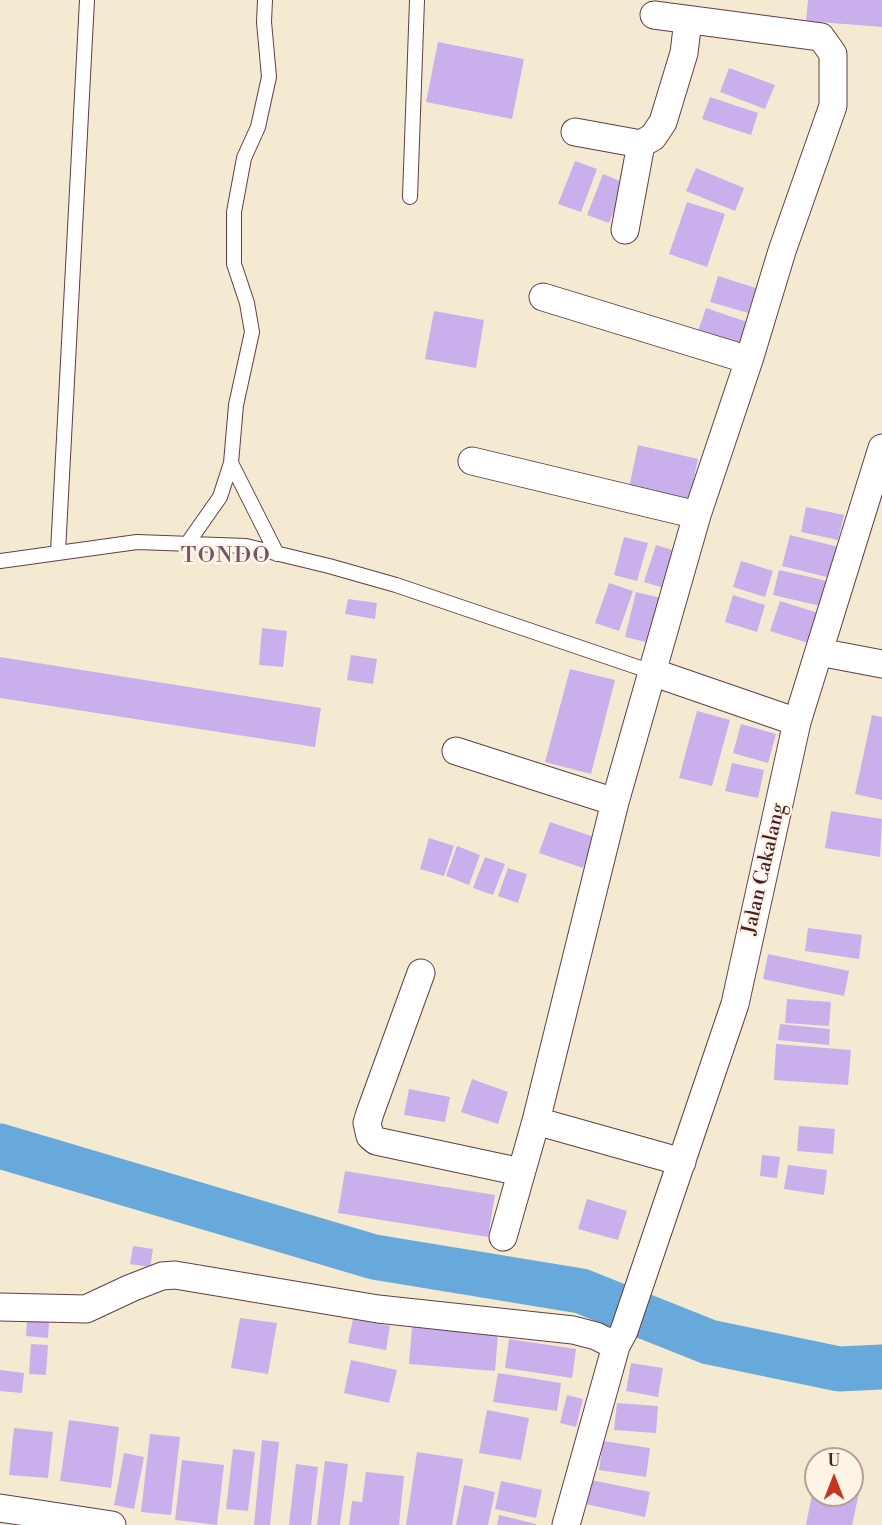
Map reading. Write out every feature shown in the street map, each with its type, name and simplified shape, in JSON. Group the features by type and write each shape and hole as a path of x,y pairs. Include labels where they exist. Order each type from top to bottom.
{"street":[{"path":"503,1237 536,1121 615,802 697,515 749,360 782,251 833,106 833,54 821,38 654,15"},
{"path":"575,132 641,144 653,137 663,122 684,53 688,20"},
{"path":"625,230 638,170 641,144"},
{"path":"543,297 749,360"},
{"name":"Jalan Cakalang","path":"566,1525 620,1338 735,1004 797,722 882,449"},
{"path":"472,461 697,515"},
{"path":"819,652 882,664"},
{"path":"652,672 797,722"},
{"path":"456,751 615,802"},
{"path":"421,973 370,1113 367,1129 370,1136 376,1141 521,1172"},
{"path":"536,1121 682,1161"},
{"path":"0,1307 86,1309 162,1276 175,1275 378,1309 573,1330 620,1338"},
{"path":"0,1508 32,1519 112,1525"}],"lane":[{"path":"58,552 87,0"},
{"path":"187,544 220,497 231,463 236,405 252,332 247,303 234,264 234,212 244,158 258,127 269,77 264,22 265,0"},
{"path":"410,197 417,0"},
{"path":"231,463 277,554"},
{"path":"0,561 137,542 246,546 396,585 652,672"}],"building":[{"path":"808,0 882,0 882,27 806,21"},
{"path":"438,42 524,59 512,119 426,102"},
{"path":"729,68 775,85 765,109 720,92"},
{"path":"710,97 758,113 751,135 702,119"},
{"path":"575,161 597,169 581,212 558,204"},
{"path":"696,168 744,188 735,211 686,191"},
{"path":"603,174 625,183 609,223 587,215"},
{"path":"687,202 725,214 707,267 669,254"},
{"path":"718,276 756,288 748,313 710,302"},
{"path":"706,308 753,324 743,353 696,337"},
{"path":"434,311 484,320 476,368 425,359"},
{"path":"638,445 698,459 689,501 629,488"},
{"path":"806,507 844,515 838,540 801,532"},
{"path":"790,535 847,549 839,580 782,566"},
{"path":"624,537 648,543 637,581 614,575"},
{"path":"656,545 676,551 664,588 644,582"},
{"path":"741,561 773,571 765,597 733,587"},
{"path":"779,570 836,583 830,608 773,595"},
{"path":"609,583 633,591 619,631 595,623"},
{"path":"636,592 661,598 650,643 625,637"},
{"path":"733,595 765,605 757,632 725,622"},
{"path":"348,599 377,603 375,619 345,614"},
{"path":"780,601 818,613 808,643 770,631"},
{"path":"262,628 287,631 283,667 259,665"},
{"path":"351,655 377,659 373,684 347,680"},
{"path":"0,657 321,708 315,747 0,698"},
{"path":"570,669 615,680 591,774 545,762"},
{"path":"697,711 730,720 712,786 679,778"},
{"path":"872,715 882,717 882,800 855,794"},
{"path":"741,724 776,734 768,763 733,753"},
{"path":"732,763 764,770 758,798 725,791"},
{"path":"831,811 882,819 880,857 825,848"},
{"path":"550,822 594,837 583,868 539,853"},
{"path":"429,838 454,846 444,876 420,869"},
{"path":"457,846 480,855 469,885 446,876"},
{"path":"485,857 505,864 493,895 473,888"},
{"path":"508,868 527,874 518,903 498,896"},
{"path":"808,928 862,935 859,959 805,951"},
{"path":"768,954 849,971 844,996 763,979"},
{"path":"787,999 831,1002 829,1026 785,1023"},
{"path":"780,1024 830,1029 829,1045 778,1040"},
{"path":"776,1044 851,1050 848,1085 774,1080"},
{"path":"472,1079 508,1092 498,1124 461,1112"},
{"path":"409,1089 450,1097 445,1122 404,1115"},
{"path":"799,1126 835,1129 833,1154 797,1151"},
{"path":"762,1155 780,1157 777,1178 760,1176"},
{"path":"788,1165 827,1170 824,1195 784,1189"},
{"path":"345,1171 495,1195 488,1237 338,1213"},
{"path":"587,1199 627,1211 618,1240 578,1229"},
{"path":"133,1246 153,1249 150,1267 130,1264"},
{"path":"240,1318 277,1323 268,1374 231,1368"},
{"path":"353,1319 390,1326 386,1350 348,1343"},
{"path":"27,1320 49,1321 48,1338 26,1336"},
{"path":"412,1327 498,1334 495,1371 409,1364"},
{"path":"509,1339 576,1349 572,1378 505,1368"},
{"path":"31,1344 48,1345 46,1375 29,1374"},
{"path":"351,1360 397,1370 389,1403 344,1393"},
{"path":"631,1363 663,1368 658,1397 626,1391"},
{"path":"0,1370 24,1373 22,1393 0,1391"},
{"path":"498,1373 561,1383 557,1411 493,1402"},
{"path":"567,1395 583,1399 576,1427 560,1423"},
{"path":"617,1403 658,1406 656,1433 614,1430"},
{"path":"487,1410 529,1418 521,1460 479,1453"},
{"path":"69,1420 119,1427 111,1488 60,1481"},
{"path":"14,1428 53,1432 48,1478 9,1475"},
{"path":"150,1434 180,1437 171,1515 141,1512"},
{"path":"262,1440 279,1442 270,1525 254,1525"},
{"path":"603,1441 650,1448 646,1477 599,1470"},
{"path":"233,1449 255,1452 248,1511 226,1509"},
{"path":"417,1452 463,1459 452,1525 406,1525"},
{"path":"124,1453 144,1457 134,1509 114,1505"},
{"path":"182,1460 224,1465 217,1525 175,1520"},
{"path":"325,1461 348,1464 340,1525 317,1525"},
{"path":"296,1464 318,1467 311,1525 289,1525"},
{"path":"366,1472 404,1476 399,1525 349,1525 352,1501 362,1502"},
{"path":"586,1479 650,1492 645,1517 581,1503"},
{"path":"501,1481 542,1490 536,1518 495,1509"},
{"path":"464,1485 495,1492 488,1525 456,1525"},
{"path":"810,1507 856,1507 852,1525 806,1525"},
{"path":"499,1515 536,1524 536,1525 497,1525"}],"waterway":[{"path":"0,1146 374,1257 581,1291 709,1342 839,1369 882,1367"}],"district":[{"name":"TONDO","path":"226,557"}]}
